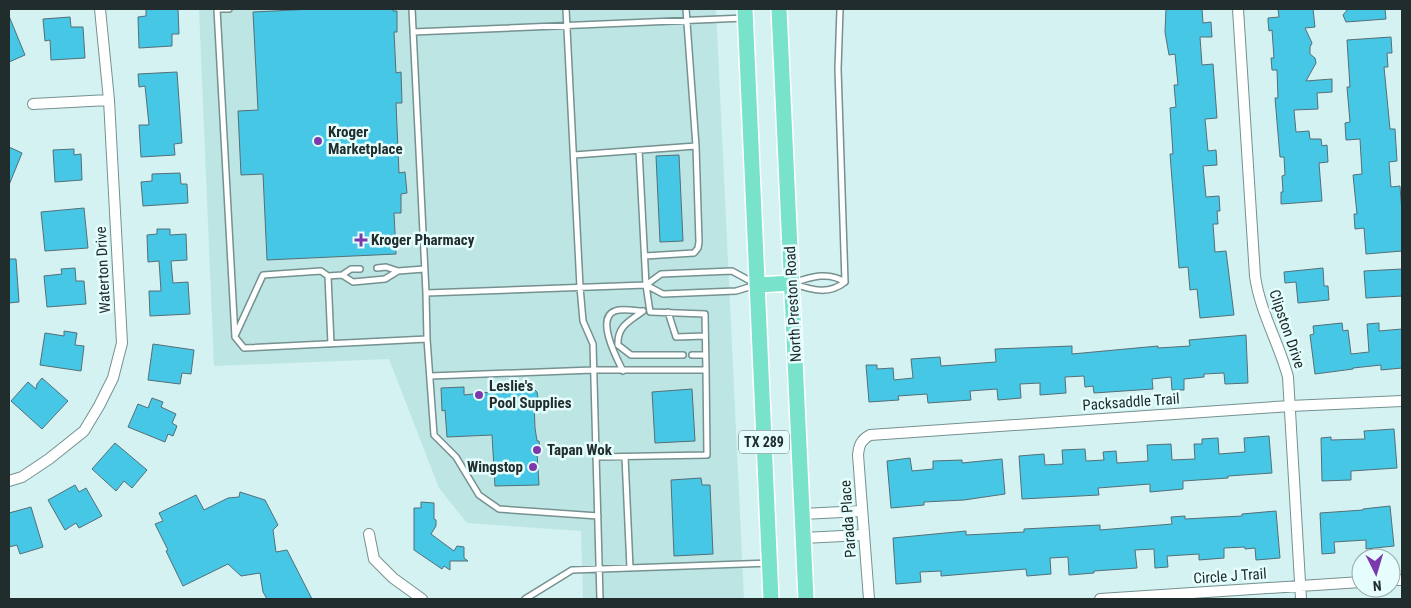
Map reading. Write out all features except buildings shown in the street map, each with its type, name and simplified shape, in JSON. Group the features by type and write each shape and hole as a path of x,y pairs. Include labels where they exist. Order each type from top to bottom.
{"main road":[{"name":"North Preston Road","path":"779,9 806,599"},
{"name":"TX 289","path":"745,13 771,599"},
{"path":"757,285 792,283"}],"street":[{"name":"Waterton Drive","path":"9,481 22,477 49,459 84,431 113,378 122,343 109,100 100,9"},
{"name":"Clipston Drive","path":"1238,9 1255,276 1258,295 1288,377 1301,599"},
{"path":"33,104 109,100"},
{"name":"Packsaddle Trail","path":"864,438 879,433 1402,400"},
{"name":"Parada Place","path":"864,438 859,445 858,455 869,599"},
{"path":"802,514 862,511"},
{"path":"369,534 374,559 394,578 422,599"},
{"path":"804,538 864,535"},
{"name":"Circle J Trail","path":"1100,599 1351,583"}],"lane":[{"path":"229,9 217,9 235,337 244,348 427,339"},
{"path":"412,9 427,339 434,435 456,457 480,495 499,509 598,516"},
{"path":"566,9 580,287 583,321 592,344 600,599"},
{"path":"645,256 694,253 698,248 696,146 686,9"},
{"path":"840,9 838,69 845,282"},
{"path":"413,32 687,20 745,13"},
{"path":"574,155 696,146"},
{"path":"640,150 646,285 650,312"},
{"path":"377,268 386,267 398,271 424,269"},
{"path":"235,337 264,274 321,272 328,276 342,274 351,269 360,269"},
{"path":"646,285 661,274 732,270 757,285"},
{"path":"342,274 353,282 385,279 398,271"},
{"path":"328,276 331,344"},
{"path":"792,283 812,277 835,276 845,282"},
{"path":"792,283 813,290 836,289 845,282"},
{"path":"426,293 646,285 663,294 736,291 757,285"},
{"path":"596,457 707,456 705,314 617,310 611,313 607,320 608,335 623,371"},
{"path":"643,311 622,328 618,335 618,345 631,355 683,355"},
{"path":"668,312 676,337 705,336"},
{"path":"692,355 706,355"},
{"path":"430,376 593,370 706,370"},
{"path":"624,456 630,568"},
{"path":"525,599 572,570 769,564"}],"shaded area":[{"path":"199,9 716,9 744,599 583,599 581,531 467,523 439,488 389,359 214,366"}],"place":[{"name":"Kroger Marketplace","path":"318,141"},
{"name":"Kroger Pharmacy","path":"361,240"},
{"name":"Leslie's Pool Supplies","path":"479,395"},
{"name":"Tapan Wok","path":"537,450"},
{"name":"Wingstop","path":"533,467"}]}
